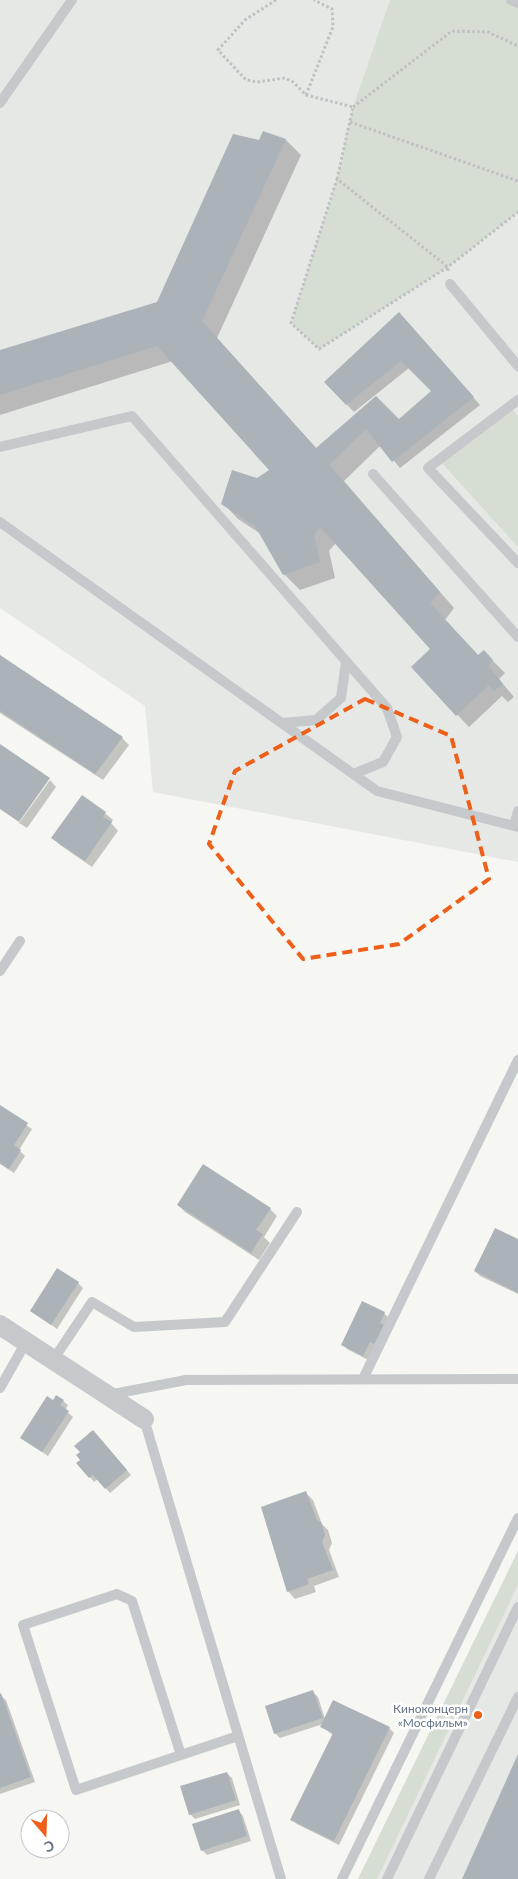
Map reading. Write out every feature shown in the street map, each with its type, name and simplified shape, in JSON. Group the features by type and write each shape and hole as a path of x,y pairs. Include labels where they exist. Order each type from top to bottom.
{"street":[{"path":"0,1325 144,1419"}],"lane":[{"path":"0,103 72,0"},
{"path":"511,0 518,3"},
{"path":"450,284 518,366"},
{"path":"518,400 428,468 518,563"},
{"path":"0,448 132,416 387,708 397,737 383,762 353,774"},
{"path":"374,474 518,637"},
{"path":"0,522 377,791 516,826 518,811"},
{"path":"282,723 316,720 341,698 346,662"},
{"path":"0,971 20,941"},
{"path":"363,1379 518,1060"},
{"path":"54,1360 92,1302 134,1327 225,1322 297,1212"},
{"path":"0,1388 26,1342"},
{"path":"107,1395 186,1380 518,1379"},
{"path":"144,1419 281,1879"},
{"path":"342,1879 518,1518"},
{"path":"181,1755 132,1601 117,1594 23,1625 76,1790 181,1755 238,1736"},
{"path":"387,1879 518,1607"},
{"path":"429,1879 518,1697"}],"path":[{"path":"276,0 245,20 218,50 246,80 257,82 285,78 293,82 306,95 353,108"},
{"path":"306,95 333,27 332,9 314,0"},
{"path":"518,46 488,32 452,31 353,108 337,179 291,323 319,350 448,267 518,212"},
{"path":"350,122 518,181"},
{"path":"337,179 448,267"}],"highlighted area":[{"path":"365,699 451,736 489,879 399,944 303,959 209,844 235,771"}],"shaded area":[{"path":"0,0 518,0 518,862 153,792 145,706 0,608"},
{"path":"390,0 511,0 518,3 518,212 448,267 319,349 291,323 337,179 353,107"},
{"path":"510,407 518,416 518,547 439,460"},
{"name":"Киноконцерн «Мосфильм»","path":"518,1551 518,1879 358,1879"},
{"path":"518,1551 518,1585 377,1879 358,1879"}],"building":[{"path":"263,131 286,139 202,321 316,448 376,396 399,419 431,391 401,361 346,405 324,382 399,312 474,397 392,462 366,429 329,465 440,592 430,603 478,655 484,650 493,660 488,666 503,684 494,691 489,685 456,716 411,667 430,649 320,527 314,535 320,562 283,575 255,526 221,504 232,470 257,478 269,470 157,346 0,395 0,350 157,302 233,134 259,140"},
{"path":"0,655 123,737 95,774 0,711"},
{"path":"0,744 50,778 19,822 0,809"},
{"path":"82,795 106,812 103,817 112,822 85,861 51,838"},
{"path":"0,1105 28,1123 14,1145 21,1150 9,1169 0,1163"},
{"path":"203,1164 271,1208 256,1230 263,1234 251,1253 177,1205"},
{"path":"495,1228 518,1239 518,1293 474,1271"},
{"path":"57,1268 79,1282 51,1325 30,1311"},
{"path":"362,1301 385,1312 380,1323 384,1325 375,1344 370,1342 363,1356 341,1345"},
{"path":"56,1395 64,1400 60,1405 69,1411 42,1452 20,1438 47,1396 53,1400"},
{"path":"93,1430 127,1470 105,1489 93,1475 89,1478 76,1463 80,1460 76,1455 80,1452 74,1446"},
{"path":"306,1491 317,1520 321,1522 325,1535 322,1542 333,1570 307,1579 309,1584 287,1592 261,1507"},
{"path":"313,1690 323,1718 274,1734 265,1706"},
{"path":"0,1694 31,1777 0,1788"},
{"path":"333,1700 390,1727 334,1841 290,1820 333,1733 320,1727"},
{"path":"518,1754 518,1879 462,1879"},
{"path":"227,1772 236,1800 189,1815 180,1786"},
{"path":"239,1809 247,1836 201,1851 192,1824"}],"place":[{"name":"Киноконцерн «Мосфильм»","path":"478,1715"}]}
